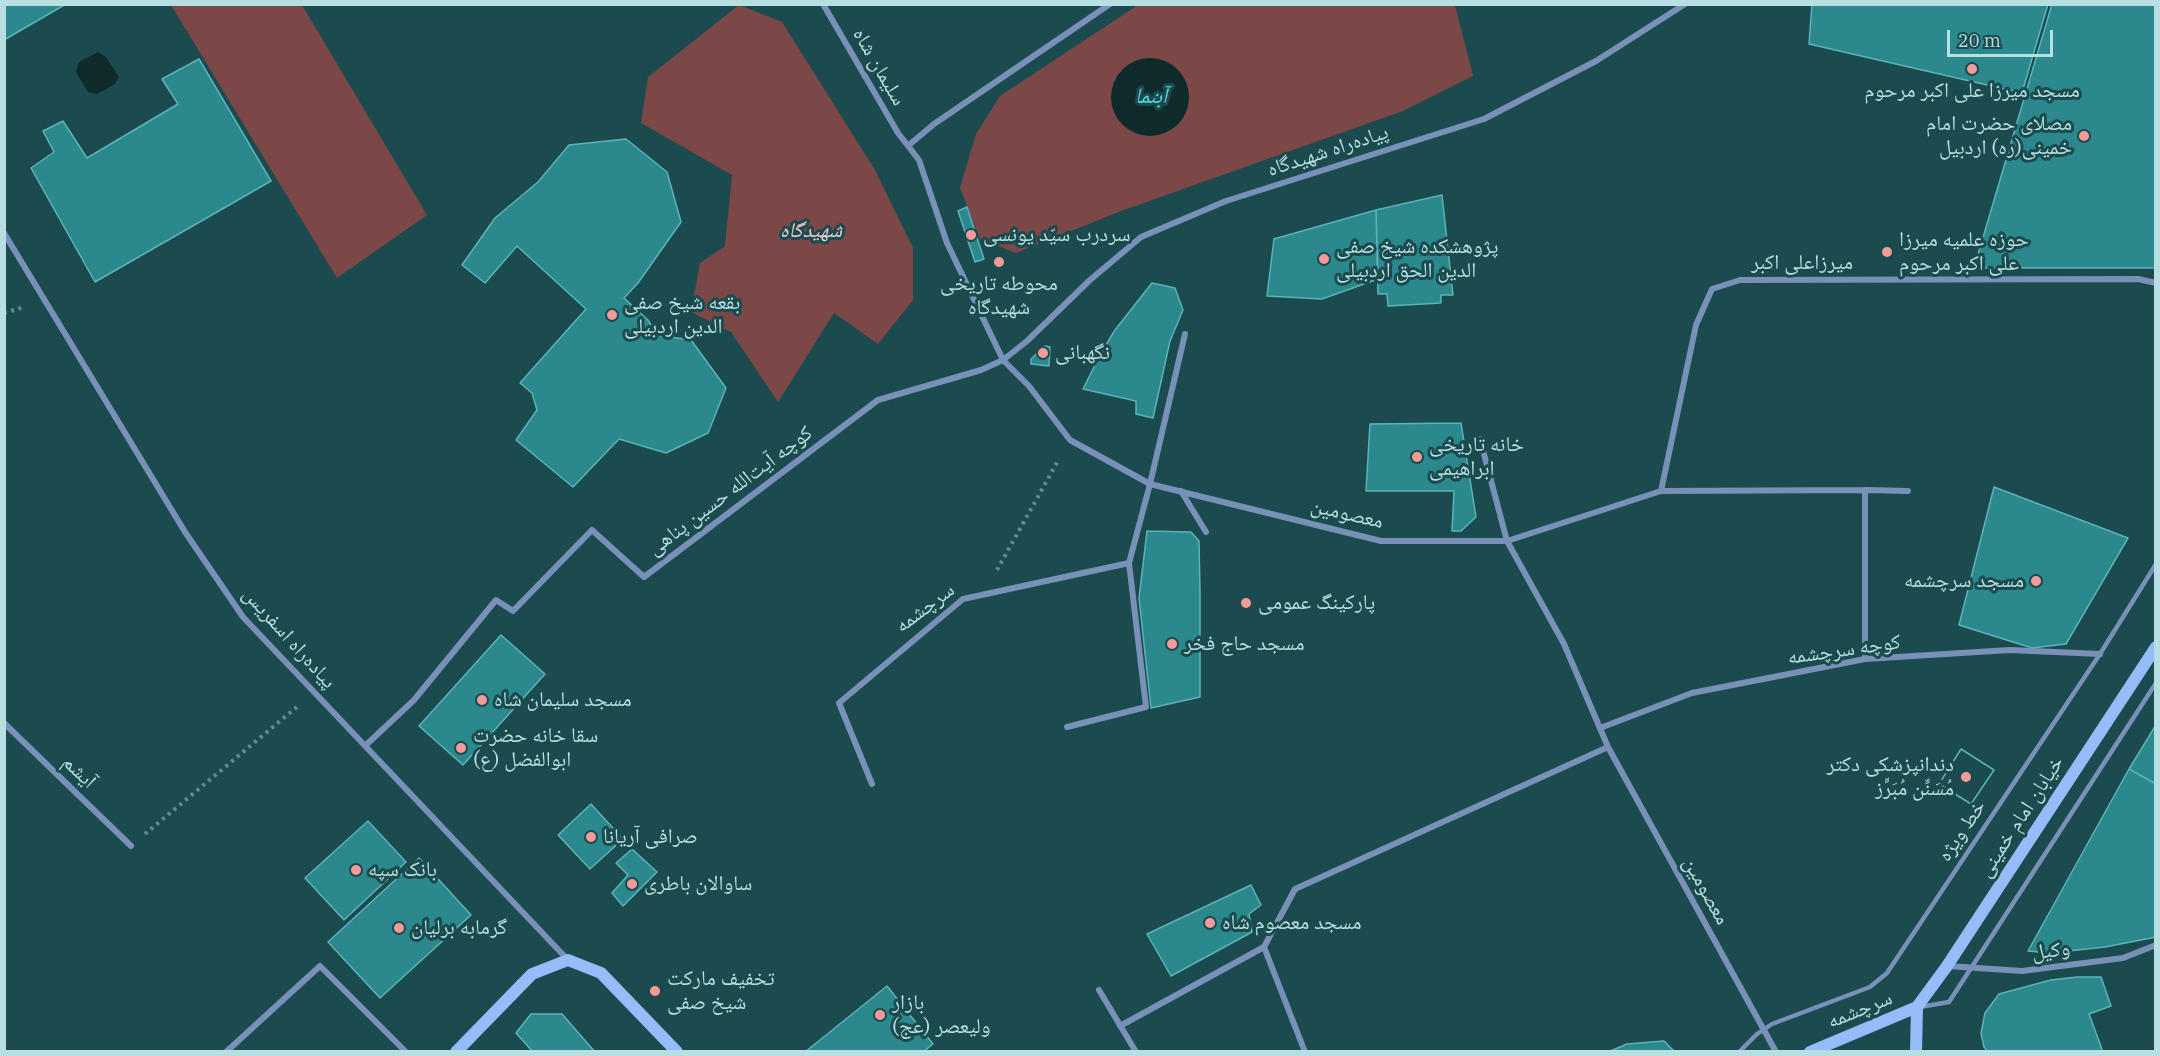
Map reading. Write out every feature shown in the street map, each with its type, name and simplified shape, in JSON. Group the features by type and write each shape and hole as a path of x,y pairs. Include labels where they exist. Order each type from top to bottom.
{"main road":[{"name":"خیابان امام خمینی","path":"1917,1007 1947,966 2152,660 2156,647"},
{"path":"456,1052 531,974 568,960 601,973 677,1052"},
{"name":"سرچشمه","path":"1810,1052 1917,1007 1916,1052"}],"street":[{"name":"سلیمان شاه","path":"823,4 898,133 919,160 947,243 1003,360"},
{"path":"909,145 934,124 1110,4"},
{"name":"پیاده‌راه شهیدگاه","path":"1003,360 1027,341 1090,280 1141,237 1227,201 1484,119 1596,61 1685,4"},
{"name":"پیاده‌راه اسفریس","path":"4,233 185,532 243,617 568,960"},
{"name":"میرزاعلی اکبر","path":"1661,491 1695,324 1712,289 1740,280 2138,279 2156,283"},
{"path":"1067,727 1146,707 1129,563 1185,334"},
{"name":"معصومین","path":"1003,360 1029,386 1070,440 1150,484 1381,541 1507,541 1564,644 1608,747 1776,1052"},
{"name":"کوچه آیت‌الله حسین پناهی","path":"366,745 414,700 496,600 513,611 592,530 644,577 878,400 981,370 1003,360"},
{"path":"1480,439 1507,541 1661,491 1908,491"},
{"path":"1864,490 1864,659"},
{"path":"1181,491 1206,532"},
{"name":"سرچشمه","path":"872,784 839,703 963,599 1129,563"},
{"name":"کوچه سرچشمه","path":"1600,728 1692,693 1864,659 2010,650 2100,654"},
{"name":"آیشم","path":"4,723 131,846"},
{"path":"1120,1026 1264,947 1294,889 1608,747"},
{"name":"وکیل","path":"1947,966 2022,971 2123,958 2156,945"},
{"path":"1264,947 1305,1052"},
{"path":"226,1052 320,966 406,1052"},
{"path":"1099,990 1136,1052"}],"lane":[{"name":"خط ویژه","path":"1739,1052 1772,1024 1870,987 1887,973 2100,654 2156,564"},
{"path":"1917,1007 1949,1002 2156,683"}],"path":[{"path":"995,572 1070,440"},
{"path":"131,846 314,692"}],"green space":[{"path":"171,5 302,5 427,215 337,278"},
{"name":"شهیدگاه","path":"739,5 782,22 875,170 913,248 913,300 878,344 834,313 778,402 731,332 691,312 700,263 725,246 732,175 641,123 648,77"},
{"path":"1138,5 1455,5 1473,76 1403,111 1121,211 1016,253 980,239 960,188 976,134 1000,96","holes":["1112,97 1188,107 1183,118 1175,127 1152,135 1139,134 1120,120 1114,109"]}],"water":[{"path":"98,52 106,57 119,77 115,84 97,94 88,92 76,72 79,62"},
{"name":"آبنما","path":"1150,58 1165,61 1177,70 1186,82 1189,97 1186,112 1177,124 1165,133 1150,136 1135,133 1123,124 1114,112 1111,97 1114,82 1123,70 1135,61"}],"building":[{"path":"4,4 66,4 4,40"},
{"name":"مسجد میرزا علی اکبر مرحوم","path":"1812,4 2048,4 2022,93 1809,44"},
{"name":"مصلای حضرت امام خمینی(ره) اردبیل","path":"2052,4 2156,4 2156,268 1974,268"},
{"path":"199,59 271,181 95,282 31,168 54,152 43,131 63,121 87,158 178,104 162,79"},
{"name":"بقعه شیخ صفی الدین اردبیلی","path":"626,139 667,172 681,222 638,283 624,298 648,320 657,335 691,340 726,388 708,433 666,453 619,439 573,487 516,440 537,410 532,393 520,383 586,309 517,246 485,283 462,265 495,218 538,182 569,145"},
{"path":"1442,195 1453,295 1441,295 1441,303 1388,306 1387,294 1378,294 1376,210"},
{"name":"سردرب سیّد یونسی","path":"967,207 984,259 975,262 958,211"},
{"name":"پژوهشکده شیخ صفی الدین الحق اردبیلی","path":"1376,210 1378,279 1322,299 1267,296 1274,239"},
{"path":"1152,283 1175,288 1183,310 1170,341 1153,418 1136,414 1136,401 1083,389 1115,330"},
{"name":"نگهبانی","path":"1045,346 1050,347 1049,366 1031,364 1031,359"},
{"name":"خانه تاریخی ابراهیمی","path":"1461,423 1476,517 1461,531 1452,531 1454,491 1366,491 1370,424"},
{"name":"مسجد سرچشمه","path":"1994,487 2128,538 2066,644 2032,648 1959,625"},
{"name":"مسجد حاج فخر","path":"1147,531 1191,532 1199,541 1200,697 1151,708 1139,598"},
{"name":"مسجد سلیمان شاه","path":"501,635 545,674 463,765 419,726"},
{"path":"2156,725 2156,784 2129,769"},
{"name":"دندانپزشکی دکتر مُسَنِّن مُبَرِّز","path":"1961,749 1994,770 1971,804 1939,784"},
{"name":"دندانپزشکی دکتر مُسَنِّن مُبَرِّز","path":"1961,749 1994,770 1971,804 1939,784"},
{"path":"2129,769 2156,784 2156,937 2105,947 2050,953 2028,951"},
{"name":"صرافی آریانا","path":"591,804 623,839 590,869 558,835"},
{"name":"بانک سپه","path":"368,821 406,862 344,920 305,878"},
{"name":"ساوالان باطری","path":"632,849 657,872 623,906 612,893 628,875 616,863"},
{"name":"گرمابه برلیان","path":"419,858 471,915 380,998 328,942"},
{"name":"مسجد معصوم شاه","path":"1251,885 1261,905 1249,914 1252,932 1171,976 1147,934"},
{"path":"2101,977 2111,1006 2089,1014 2103,1052 1988,1052 1984,1047 1981,1033 1985,1013 1999,994 2051,980"},
{"name":"بازار ولیعصر (عج)","path":"887,986 933,1044 923,1052 805,1052"},
{"path":"531,1014 562,1014 595,1052 533,1052 516,1033"},
{"path":"1664,1041 1675,1052 1608,1052 1627,1044"}],"place":[{"name":"مسجد میرزا علی اکبر مرحوم","path":"1972,69"},
{"name":"مصلای حضرت امام خمینی(ره) اردبیل","path":"2084,136"},
{"name":"سردرب سیّد یونسی","path":"971,235"},
{"name":"حوزه علمیه میرزا علی اکبر مرحوم","path":"1887,252"},
{"name":"پژوهشکده شیخ صفی الدین الحق اردبیلی","path":"1324,259"},
{"name":"محوطه تاریخی شهیدگاه","path":"999,262"},
{"name":"بقعه شیخ صفی الدین اردبیلی","path":"612,315"},
{"name":"نگهبانی","path":"1043,353"},
{"name":"خانه تاریخی ابراهیمی","path":"1417,457"},
{"name":"مسجد سرچشمه","path":"2036,581"},
{"name":"پارکینگ عمومی","path":"1246,603"},
{"name":"مسجد حاج فخر","path":"1172,644"},
{"name":"مسجد سلیمان شاه","path":"482,700"},
{"name":"سقا خانه حضرت ابوالفضل (ع)","path":"461,748"},
{"name":"دندانپزشکی دکتر مُسَنِّن مُبَرِّز","path":"1966,777"},
{"name":"صرافی آریانا","path":"591,837"},
{"name":"بانک سپه","path":"356,870"},
{"name":"ساوالان باطری","path":"632,884"},
{"name":"مسجد معصوم شاه","path":"1210,923"},
{"name":"گرمابه برلیان","path":"399,928"},
{"name":"تخفیف مارکت شیخ صفی","path":"655,991"},
{"name":"بازار ولیعصر (عج)","path":"880,1015"}]}
